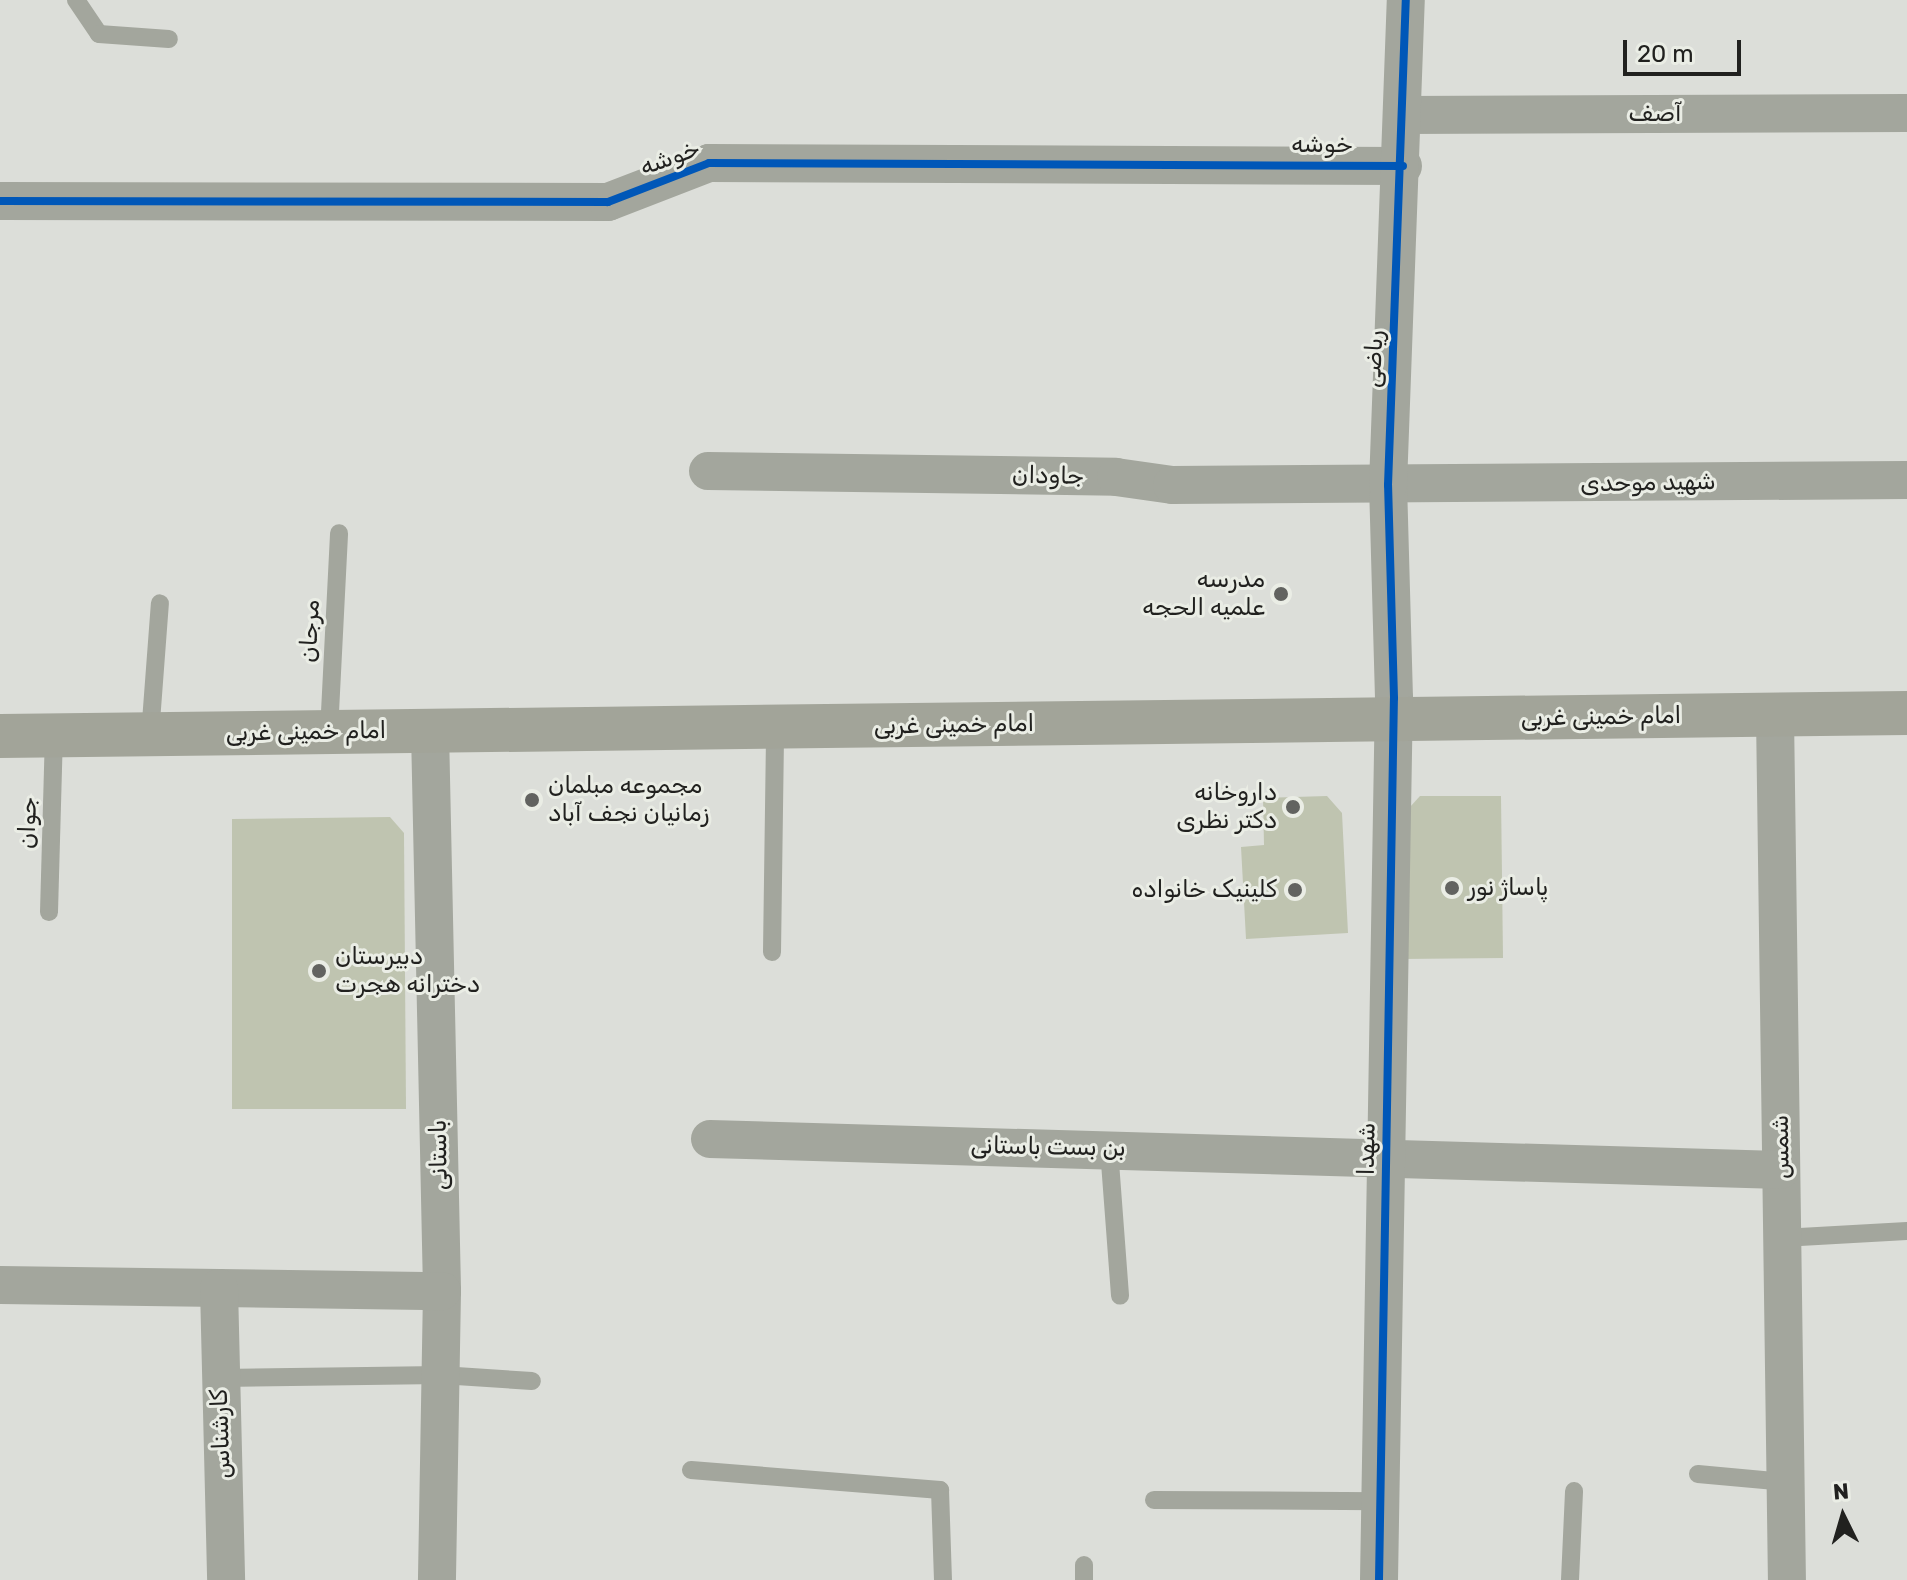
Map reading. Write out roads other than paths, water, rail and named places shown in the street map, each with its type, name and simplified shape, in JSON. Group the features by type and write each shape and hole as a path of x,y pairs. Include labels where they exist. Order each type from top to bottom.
{"main road":[{"name":"امام خمینی غربی","path":"0,736 1907,713"}],"street":[{"name":"ریاضی","path":"1394,719 1388,485 1403,166 1406,0"},
{"name":"آصف","path":"1404,115 1907,113"},
{"name":"خوشه","path":"0,201 608,202 709,163 1403,166"},
{"name":"جاودان","path":"708,471 1116,477 1172,485 1388,485"},
{"name":"شهید موحدی","path":"1388,485 1907,480"},
{"name":"شمس","path":"1775,715 1787,1580"},
{"name":"شهدا","path":"1379,1580 1394,719"},
{"name":"باستانی","path":"430,731 442,1291 437,1580"},
{"name":"بن بست باستانی","path":"710,1139 1386,1155"},
{"name":"شهدا","path":"1386,1155 1781,1170"},
{"path":"0,1285 442,1291"},
{"name":"کارشناس","path":"219,1288 226,1580"}],"lane":[{"path":"78,0 99,34 169,39"},
{"name":"مرجان","path":"329,732 339,533"},
{"path":"150,735 160,603"},
{"path":"772,952 775,727"},
{"name":"جوان","path":"49,912 54,735"},
{"path":"1109,1149 1120,1296"},
{"path":"1782,1238 1907,1231"},
{"path":"220,1378 441,1375 532,1381"},
{"path":"691,1470 940,1490 943,1580"},
{"path":"1698,1474 1786,1482"},
{"path":"1570,1580 1574,1491"},
{"path":"1154,1500 1380,1501"}],"place":[{"name":"مدرسه علمیه الحجه","path":"1281,594"},
{"name":"مجموعه مبلمان زمانیان نجف آباد","path":"532,800"},
{"name":"داروخانه دکتر نظری","path":"1293,807"},
{"name":"پاساژ نور","path":"1452,888"},
{"name":"کلینیک خانواده","path":"1295,890"},
{"name":"دبیرستان دخترانه هجرت","path":"319,971"}]}
